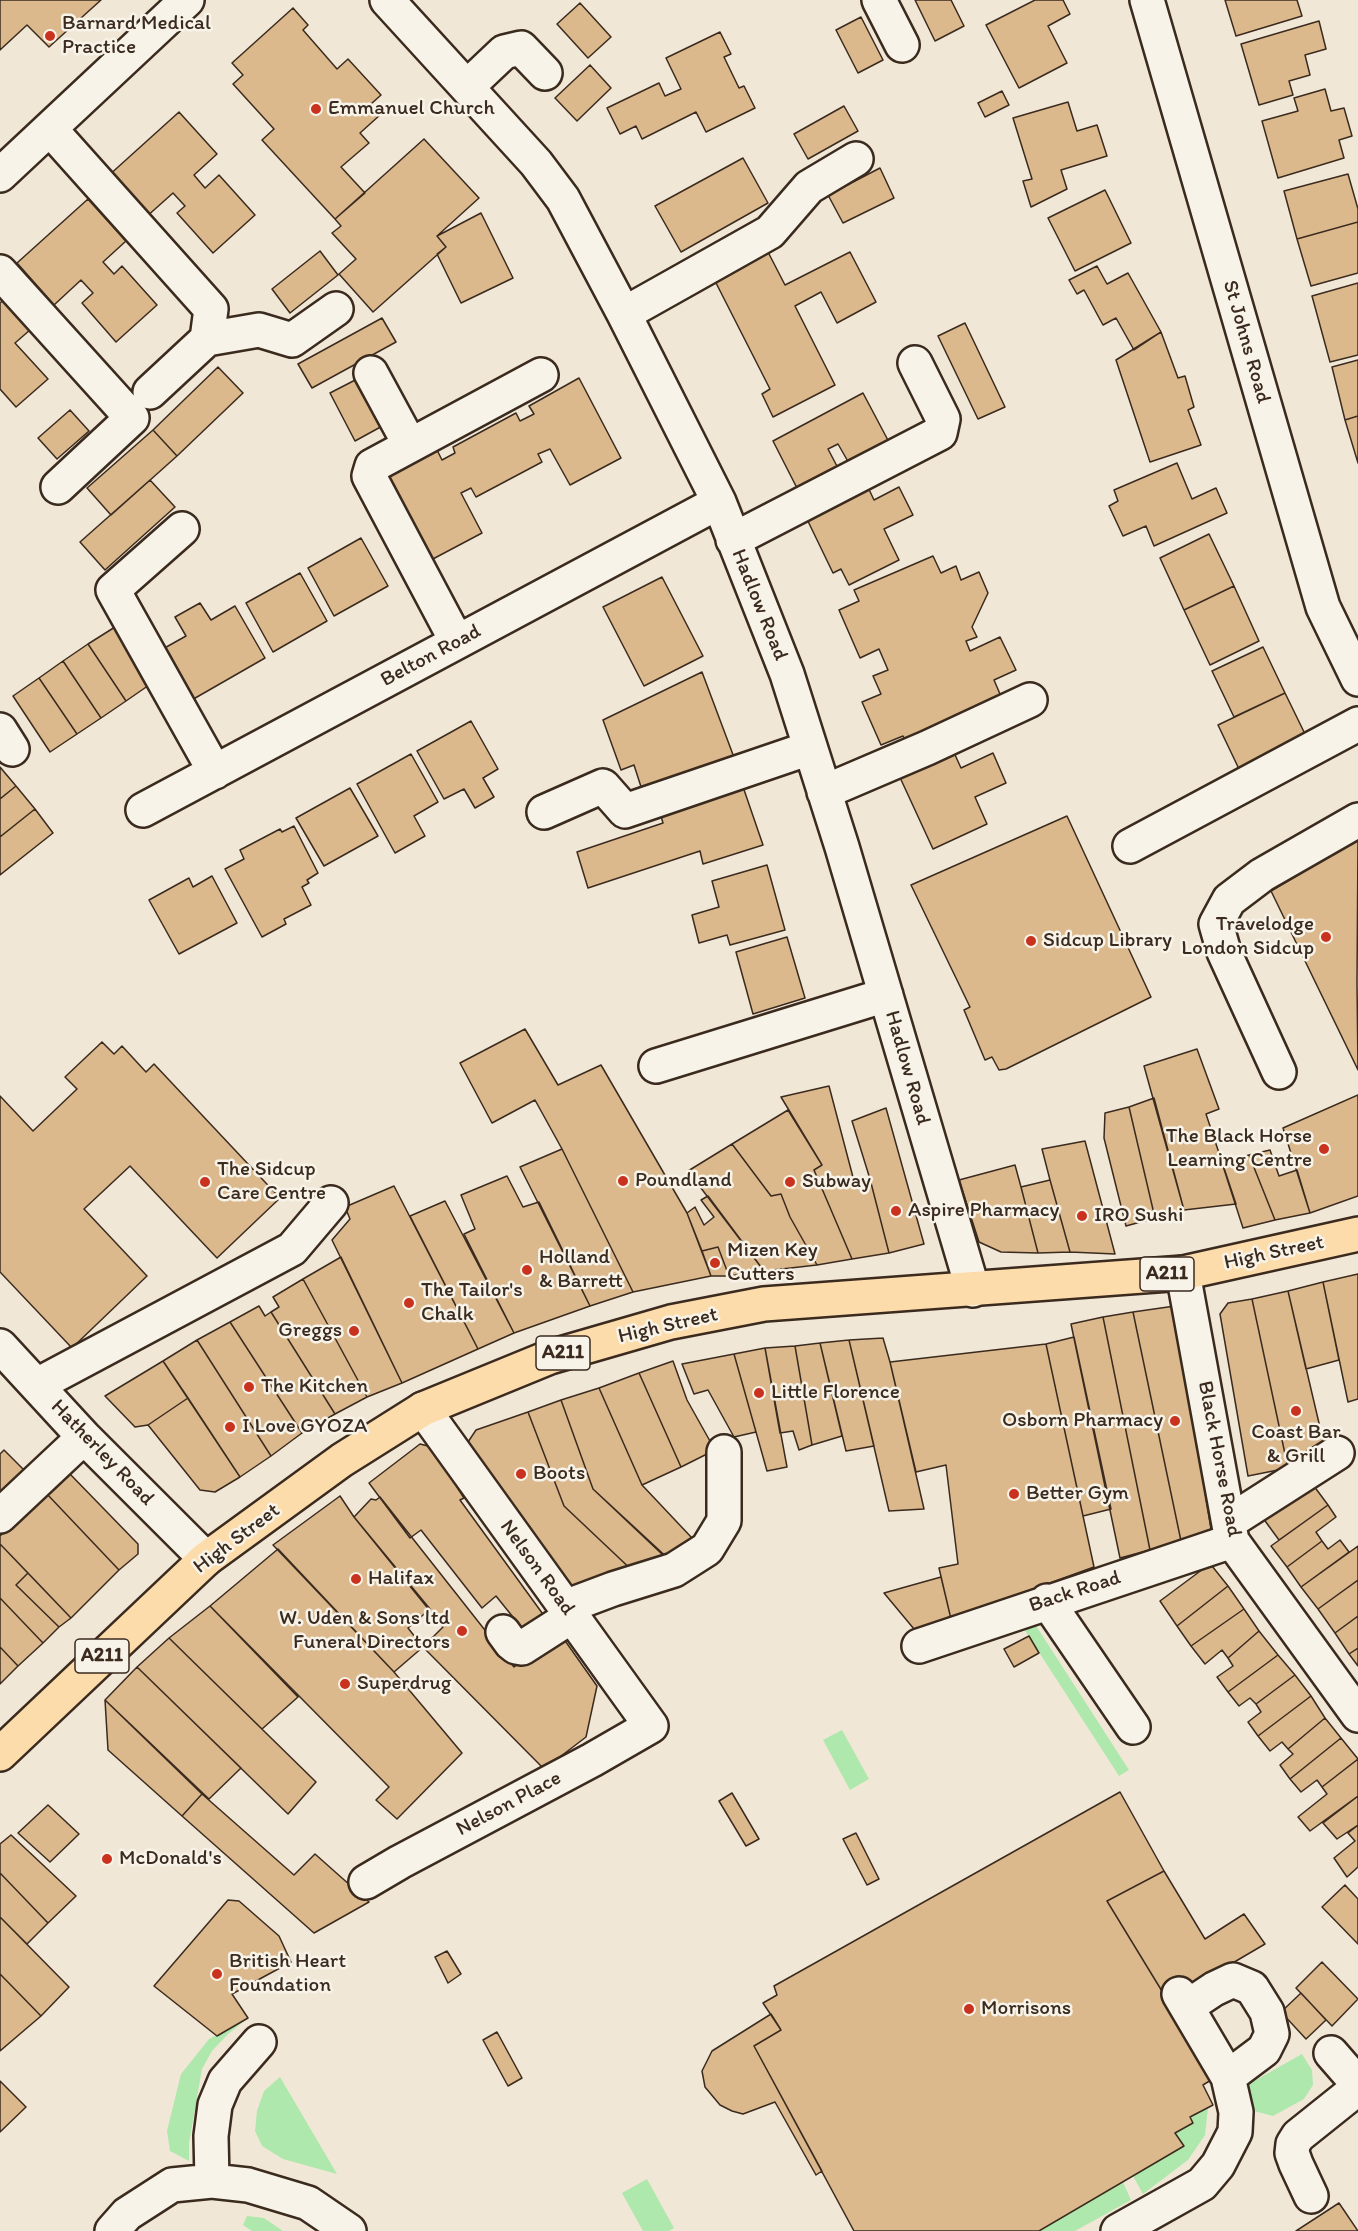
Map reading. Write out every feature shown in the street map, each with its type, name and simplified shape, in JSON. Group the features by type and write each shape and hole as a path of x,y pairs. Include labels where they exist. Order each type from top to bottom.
{"main road":[{"name":"High Street","path":"0,1754 206,1559 342,1460 423,1409 550,1357 671,1322 764,1304 1183,1273 1358,1234"}],"street":[{"path":"0,176 188,0"},
{"name":"Hadlow Road","path":"387,0 536,163 562,199 624,314 718,502 787,674 886,995 973,1290"},
{"path":"879,0 902,45"},
{"name":"St Johns Road","path":"1147,0 1323,607 1358,679"},
{"path":"467,87 504,52 521,48 545,73"},
{"path":"50,129 211,309 207,339"},
{"path":"624,314 770,232 809,187 856,159"},
{"path":"0,272 132,418 58,487"},
{"path":"150,392 207,339 259,330 292,340 336,309"},
{"path":"733,540 940,433 943,419 915,363"},
{"path":"371,373 410,445"},
{"path":"457,642 369,476 372,466 541,375"},
{"name":"Belton Road","path":"143,810 718,502"},
{"path":"182,529 113,590 215,772"},
{"path":"824,792 927,748 1030,700"},
{"path":"1130,846 1358,724"},
{"path":"544,812 603,786 625,811 810,748"},
{"path":"1279,1072 1224,952 1216,924 1229,900 1262,875 1358,820"},
{"path":"656,1066 886,995"},
{"path":"37,1385 292,1249 332,1203"},
{"name":"Black Horse Road","path":"1183,1273 1230,1531 1358,1715"},
{"name":"Hatherley Road","path":"0,1346 84,1437 206,1559"},
{"name":"Nelson Road","path":"423,1409 651,1726"},
{"path":"0,1516 84,1437"},
{"path":"503,1632 511,1643 522,1648 569,1612 613,1589 674,1570 707,1549 724,1521 724,1452"},
{"name":"Back Road","path":"919,1646 1047,1601 1230,1531 1337,1453"},
{"path":"1047,1601 1134,1727"},
{"name":"Nelson Place","path":"366,1882 651,1726"},
{"path":"1118,2231 1202,2184 1218,2165 1235,2132 1236,2112 1230,2086 1183,2001 1233,1980 1252,1988 1267,2012 1272,2034 1264,2050 1230,2086"},
{"path":"212,2181 211,2136 215,2104 225,2081 259,2042"},
{"path":"1311,2196 1292,2153 1293,2144 1298,2136 1358,2086 1331,2053"},
{"path":"112,2231 127,2214 172,2185 212,2181 248,2186 308,2203 349,2231"}],"green space":[{"path":"1033,1621 1129,1770 1119,1776 1022,1626"},
{"path":"842,1730 869,1779 850,1790 823,1740"},
{"path":"248,2018 212,2051 202,2069 189,2143 189,2161 170,2151 167,2131 181,2074 209,2039"},
{"path":"1302,2054 1312,2070 1313,2085 1304,2099 1273,2116 1254,2111 1240,2089"},
{"path":"280,2077 337,2174 283,2159 262,2146 255,2131 257,2111 264,2091"},
{"path":"1208,2108 1205,2135 1188,2160 1143,2194 1133,2176 1183,2147 1175,2133 1192,2124 1190,2117"},
{"path":"647,2179 674,2228 669,2231 643,2231 622,2193"},
{"path":"1123,2182 1131,2200 1075,2231 1039,2231"},
{"path":"247,2216 264,2218 283,2231 252,2231 243,2225"}],"building":[{"name":"Barnard Medical Practice","path":"0,0 101,0 49,47 27,25 0,50"},
{"path":"915,0 951,0 964,26 935,41"},
{"path":"1035,0 1063,0 1070,14 1048,26 1067,63 1019,88 986,25"},
{"path":"1225,0 1297,0 1302,16 1236,36"},
{"path":"580,3 611,37 588,58 557,24"},
{"name":"Emmanuel Church","path":"293,8 308,25 303,30 337,69 348,59 381,95 371,104 380,115 360,133 369,143 341,167 365,193 335,219 262,140 274,129 233,84 243,75 232,63"},
{"path":"861,17 883,60 858,73 836,30"},
{"path":"1319,21 1326,49 1305,55 1310,75 1289,81 1293,95 1259,105 1241,44"},
{"path":"720,32 731,54 724,57 739,88 744,86 755,108 706,132 696,112 642,139 636,126 620,134 607,108 659,83 665,96 681,89 666,58"},
{"path":"590,65 611,88 577,121 555,98"},
{"path":"1325,89 1331,111 1344,108 1352,136 1339,140 1344,158 1278,178 1262,121 1298,111 1294,98"},
{"path":"1002,91 1009,105 985,117 978,103"},
{"path":"1068,102 1077,131 1097,125 1107,156 1061,170 1067,189 1031,207 1023,181 1032,179 1013,118"},
{"path":"844,106 858,131 808,159 794,134"},
{"path":"179,112 217,154 194,175 205,188 219,175 255,215 213,253 177,213 185,206 173,193 145,218 107,177"},
{"path":"424,139 479,198 437,236 446,247 373,312 339,274 356,259 332,233 341,226 335,219"},
{"path":"743,158 768,203 681,252 655,206"},
{"path":"880,168 894,198 843,223 828,195"},
{"path":"1348,174 1358,209 1358,222 1297,239 1284,191"},
{"path":"1105,190 1131,243 1075,271 1048,218"},
{"path":"88,199 126,241 103,262 114,274 122,266 157,305 116,342 82,303 93,293 81,280 54,305 17,263"},
{"path":"481,213 513,278 461,303 437,254 446,247 437,236"},
{"path":"1358,222 1358,273 1311,286 1297,239"},
{"path":"320,251 338,275 290,313 272,289"},
{"path":"768,252 785,285 850,252 876,302 837,323 821,292 795,306 835,385 773,417 762,394 770,389 714,279"},
{"path":"1097,266 1107,284 1128,273 1161,332 1134,350 1116,318 1103,325 1084,290 1077,294 1069,280"},
{"path":"1358,283 1358,355 1330,362 1312,296"},
{"path":"11,294 38,323 15,343 48,379 16,407 0,389 0,303"},
{"path":"382,318 396,342 312,388 298,364"},
{"path":"965,323 1005,407 978,419 938,336"},
{"path":"1161,332 1178,378 1185,376 1194,407 1188,410 1201,445 1150,462 1116,360"},
{"path":"1358,360 1358,416 1345,420 1332,367"},
{"path":"218,367 243,393 177,456 153,430"},
{"path":"361,377 386,424 355,441 330,393"},
{"path":"579,378 621,458 570,485 550,449 538,454 542,462 476,497 471,488 461,493 482,533 431,560 387,476 437,450 442,460 455,453 453,447 516,413 520,421 534,414 529,406"},
{"path":"863,393 890,444 850,465 838,444 828,449 839,470 799,492 773,441"},
{"path":"70,410 89,431 57,459 38,438"},
{"path":"1358,416 1358,463 1345,420"},
{"path":"153,430 177,456 111,515 87,488"},
{"path":"1177,463 1192,499 1216,488 1227,513 1154,546 1146,526 1123,536 1109,506 1118,501 1114,490"},
{"path":"150,480 175,507 105,570 80,542"},
{"path":"866,483 874,500 899,487 913,515 884,529 899,560 849,585 841,569 833,573 804,513"},
{"path":"1209,534 1234,586 1184,610 1160,558"},
{"path":"361,538 388,586 334,616 308,568"},
{"path":"933,556 941,573 956,566 961,580 979,572 988,593 972,627 977,637 966,641 970,651 1000,637 1016,670 994,680 1006,708 910,751 903,736 881,745 862,702 881,694 873,676 888,670 879,649 860,658 839,610 859,601 854,590"},
{"path":"300,573 327,621 273,652 246,603"},
{"path":"662,577 703,656 644,686 603,607"},
{"path":"1234,586 1259,641 1210,665 1184,610"},
{"path":"200,603 211,620 235,606 265,658 190,701 161,650 186,636 175,617"},
{"path":"115,627 152,683 126,701 88,644"},
{"path":"88,644 126,701 101,718 63,661"},
{"path":"1263,647 1285,693 1234,717 1212,671"},
{"path":"63,661 101,718 77,734 39,678"},
{"path":"702,672 735,760 643,793 634,765 621,770 603,720"},
{"path":"39,678 77,734 50,752 13,696"},
{"path":"1285,693 1306,736 1239,769 1218,725"},
{"path":"471,721 498,769 483,778 494,797 475,808 464,789 444,799 417,751"},
{"path":"951,746 961,768 993,753 1006,783 975,797 987,824 933,849 897,771"},
{"path":"411,754 438,802 414,816 425,836 395,853 357,784"},
{"path":"0,767 16,786 0,799"},
{"path":"741,781 763,845 703,864 700,851 588,888 577,852 663,823 659,809"},
{"path":"16,786 35,809 0,837 0,799"},
{"path":"350,788 378,836 324,866 296,818"},
{"path":"35,809 53,833 0,875 0,837"},
{"name":"Sidcup Library","path":"1067,816 1151,997 1006,1069 999,1070 992,1057 985,1060 964,1010 970,1007 911,885"},
{"path":"294,826 318,873 307,880 309,883 302,887 311,905 284,919 286,924 262,937 225,869 244,859 240,850 280,829 282,832"},
{"name":"Travelodge London Sidcup","path":"1358,839 1357,983 1358,1070 1271,891"},
{"path":"767,865 785,930 730,945 727,935 699,943 692,915 719,907 712,881"},
{"path":"212,876 237,923 179,954 149,900 189,878 193,887"},
{"path":"787,937 805,998 753,1014 736,952"},
{"name":"Poundland","path":"525,1029 558,1085 601,1065 687,1213 711,1276 633,1292 535,1100 492,1123 460,1063"},
{"name":"The Sidcup Care Centre","path":"102,1042 114,1054 122,1046 146,1072 154,1064 280,1198 217,1258 130,1166 84,1209 147,1276 72,1348 0,1272 0,1096 33,1131 77,1089 65,1077"},
{"path":"1197,1049 1219,1109 1206,1114 1236,1204 1184,1210 1144,1066"},
{"path":"829,1086 854,1181 870,1179 889,1253 852,1259 814,1170 822,1165 781,1097"},
{"name":"The Black Horse Learning Centre","path":"1358,1095 1358,1196 1310,1213 1283,1128"},
{"path":"1154,1098 1184,1210 1155,1218 1129,1107"},
{"path":"1129,1107 1155,1218 1126,1226 1104,1138 1105,1113"},
{"name":"Aspire Pharmacy","path":"886,1108 924,1244 889,1253 852,1121"},
{"name":"Subway","path":"788,1110 822,1165 814,1170 852,1259 817,1265 790,1217 781,1194 771,1196 732,1144"},
{"name":"IRO Sushi","path":"1085,1141 1115,1254 1070,1252 1050,1180 1042,1149"},
{"path":"732,1144 771,1196 781,1194 790,1217 817,1265 764,1271 688,1171"},
{"path":"562,1149 633,1292 590,1306 520,1167"},
{"path":"1270,1150 1279,1176 1297,1170 1310,1213 1275,1220 1249,1155"},
{"path":"1249,1155 1275,1220 1243,1228 1222,1163"},
{"path":"1015,1165 1038,1253 1001,1252 979,1242 959,1180"},
{"name":"Holland & Barrett","path":"507,1176 523,1207 539,1202 590,1306 514,1333 464,1234 475,1229 461,1195"},
{"path":"1050,1180 1070,1252 1038,1253 1021,1187"},
{"name":"The Tailor's Chalk","path":"394,1186 478,1349 402,1383 332,1240 350,1219 345,1207"},
{"path":"708,1196 764,1271 729,1276 718,1247 702,1251 687,1213 695,1207 704,1225 714,1217 701,1200"},
{"path":"445,1201 514,1333 478,1349 410,1216"},
{"name":"Mizen Key Cutters","path":"718,1247 729,1276 711,1276 702,1251"},
{"name":"Greggs","path":"341,1257 402,1383 367,1397 303,1279"},
{"path":"1358,1274 1358,1399 1348,1402 1323,1282"},
{"path":"303,1279 367,1397 335,1414 271,1312 279,1307 273,1297"},
{"path":"1323,1282 1339,1360 1306,1369 1288,1291"},
{"name":"Coast Bar & Grill","path":"1288,1291 1326,1453 1288,1468 1252,1299"},
{"path":"1252,1299 1288,1468 1248,1476 1220,1314 1228,1303"},
{"path":"259,1306 265,1316 271,1312 335,1414 302,1433 230,1322"},
{"name":"Osborn Pharmacy","path":"1175,1306 1211,1529 1181,1541 1133,1312"},
{"path":"1133,1312 1181,1541 1150,1550 1103,1317"},
{"path":"1103,1317 1150,1550 1120,1558 1071,1324"},
{"name":"The Kitchen","path":"230,1322 302,1433 271,1456 197,1340"},
{"path":"1074,1337 1111,1509 1083,1516 1046,1344"},
{"path":"883,1338 924,1509 889,1511 849,1340"},
{"name":"I Love GYOZA","path":"197,1340 271,1456 240,1477 163,1361"},
{"path":"849,1340 874,1446 846,1451 820,1343"},
{"path":"820,1343 842,1436 812,1445 795,1346"},
{"name":"Better Gym","path":"1046,1344 1094,1567 951,1619 939,1568 958,1564 946,1465 916,1472 890,1362"},
{"path":"795,1346 812,1445 799,1450 793,1431 780,1433 765,1348"},
{"name":"Little Florence","path":"765,1348 787,1467 767,1471 734,1354"},
{"path":"734,1354 756,1432 734,1437 708,1390 694,1394 682,1364"},
{"path":"163,1361 188,1398 148,1425 135,1427 105,1396"},
{"path":"673,1361 687,1400 715,1450 681,1467 639,1373"},
{"path":"639,1373 681,1467 642,1485 599,1388"},
{"path":"599,1388 642,1485 692,1538 672,1562 593,1489 561,1400"},
{"path":"188,1398 240,1477 215,1492 200,1490 148,1425"},
{"path":"561,1400 593,1489 664,1556 636,1574 564,1506 528,1412"},
{"name":"Boots","path":"528,1412 564,1506 636,1574 574,1593 468,1442 476,1430"},
{"path":"420,1444 432,1447 464,1498 460,1500 545,1617 525,1632 496,1596 482,1608 421,1530 410,1538 369,1483"},
{"path":"4,1450 26,1472 0,1497 0,1454"},
{"path":"69,1473 138,1544 138,1554 119,1570 46,1493"},
{"path":"1308,1478 1328,1505 1279,1540 1260,1514"},
{"path":"46,1493 119,1570 71,1618 0,1544 0,1536"},
{"name":"Halifax","path":"340,1496 354,1517 430,1609 408,1628 423,1647 394,1672 273,1545"},
{"name":"W. Uden & Sons ltd Funeral Directors","path":"380,1497 514,1667 561,1635 597,1686 586,1737 544,1769 423,1647 443,1627 354,1517 371,1499 376,1500"},
{"path":"1328,1505 1336,1517 1316,1532 1322,1541 1287,1567 1271,1546"},
{"path":"1340,1540 1349,1552 1301,1587 1287,1567 1322,1541 1328,1549"},
{"path":"0,1544 28,1573 16,1585 59,1627 43,1643 0,1598"},
{"path":"1358,1546 1358,1580 1318,1609 1301,1587"},
{"name":"Superdrug","path":"278,1549 394,1672 462,1753 397,1819 376,1800 389,1787 210,1606"},
{"path":"1212,1566 1228,1586 1177,1626 1160,1601 1203,1569"},
{"path":"28,1573 71,1618 59,1627 16,1585"},
{"path":"941,1577 951,1619 914,1629 884,1593"},
{"path":"1358,1580 1358,1616 1335,1633 1318,1609"},
{"path":"1228,1586 1244,1609 1191,1646 1177,1626"},
{"path":"0,1598 43,1643 18,1666 0,1647"},
{"path":"210,1606 298,1697 262,1729 169,1638"},
{"path":"1244,1609 1259,1631 1228,1658 1222,1650 1205,1664 1191,1646"},
{"path":"1358,1616 1358,1648 1349,1654 1335,1633"},
{"path":"1259,1631 1278,1655 1228,1692 1217,1677 1233,1666 1228,1658"},
{"path":"1029,1636 1039,1653 1014,1667 1004,1649"},
{"path":"169,1638 316,1782 288,1814 137,1667"},
{"path":"0,1647 18,1666 0,1684"},
{"path":"1358,1648 1358,1666 1349,1654"},
{"path":"1278,1655 1295,1675 1256,1704 1250,1698 1239,1706 1228,1692"},
{"path":"137,1667 241,1768 209,1799 105,1700"},
{"path":"1295,1675 1311,1696 1258,1736 1248,1722 1261,1712 1256,1704"},
{"path":"1311,1696 1325,1718 1288,1749 1282,1742 1270,1751 1258,1736"},
{"path":"105,1700 202,1794 182,1816 108,1750"},
{"path":"1325,1718 1341,1738 1290,1779 1280,1765 1293,1754 1288,1749"},
{"path":"1341,1738 1358,1759 1322,1787 1317,1780 1301,1792 1290,1779"},
{"path":"1358,1759 1358,1796 1310,1831 1298,1817 1327,1794 1322,1787"},
{"name":"Morrisons","path":"1120,1792 1164,1871 1107,1901 1168,2001 1211,2080 1203,2085 1213,2105 1190,2117 1193,2123 1175,2133 1184,2146 1039,2231 854,2231 754,2046 781,2030 763,2003 777,1995 774,1986"},
{"path":"732,1793 759,1839 746,1846 719,1801"},
{"path":"202,1794 294,1875 315,1854 369,1902 314,1933 182,1816"},
{"path":"1358,1796 1358,1825 1337,1839 1323,1823"},
{"path":"48,1805 79,1834 50,1862 18,1833"},
{"path":"1358,1825 1358,1867 1347,1877 1334,1858 1355,1841 1348,1833"},
{"path":"856,1833 879,1879 867,1885 843,1839"},
{"path":"11,1835 76,1896 48,1923 0,1873 0,1844"},
{"path":"1164,1871 1205,1939 1244,1914 1265,1944 1168,2001 1107,1901"},
{"path":"0,1873 48,1923 27,1944 0,1917"},
{"path":"1345,1885 1358,1899 1358,1944 1322,1907"},
{"name":"British Heart Foundation","path":"228,1900 239,1901 279,1936 291,1962 232,1994 248,2018 217,2036 154,1986"},
{"path":"0,1917 69,1987 41,2016 0,1974"},
{"path":"447,1951 461,1974 448,1983 435,1957"},
{"path":"1322,1962 1358,1999 1332,2026 1296,1988"},
{"path":"0,1974 41,2016 0,2051"},
{"path":"1301,1993 1326,2020 1306,2039 1281,2012"},
{"path":"771,2014 781,2030 754,2046 822,2171 816,2175 775,2102 743,2114 720,2105 705,2087 702,2071 712,2051"},
{"path":"497,2032 522,2078 508,2086 483,2040"},
{"path":"0,2081 26,2107 0,2132"},
{"path":"1339,2203 1358,2231 1296,2231"}],"place":[{"name":"Barnard Medical Practice","path":"50,36"},
{"name":"Emmanuel Church","path":"316,109"},
{"name":"Travelodge London Sidcup","path":"1326,937"},
{"name":"Sidcup Library","path":"1031,941"},
{"name":"The Black Horse Learning Centre","path":"1324,1149"},
{"name":"Poundland","path":"623,1181"},
{"name":"The Sidcup Care Centre","path":"205,1182"},
{"name":"Subway","path":"790,1182"},
{"name":"Aspire Pharmacy","path":"896,1211"},
{"name":"IRO Sushi","path":"1082,1216"},
{"name":"Mizen Key Cutters","path":"715,1263"},
{"name":"Holland & Barrett","path":"527,1270"},
{"name":"The Tailor's Chalk","path":"409,1303"},
{"name":"Greggs","path":"354,1331"},
{"name":"The Kitchen","path":"249,1387"},
{"name":"Little Florence","path":"759,1393"},
{"name":"Coast Bar & Grill","path":"1296,1411"},
{"name":"Osborn Pharmacy","path":"1175,1421"},
{"name":"I Love GYOZA","path":"230,1427"},
{"name":"Boots","path":"521,1474"},
{"name":"Better Gym","path":"1014,1494"},
{"name":"Halifax","path":"356,1579"},
{"name":"W. Uden & Sons ltd Funeral Directors","path":"462,1631"},
{"name":"Superdrug","path":"345,1684"},
{"name":"McDonald's","path":"107,1859"},
{"name":"British Heart Foundation","path":"217,1974"},
{"name":"Morrisons","path":"969,2009"}]}
